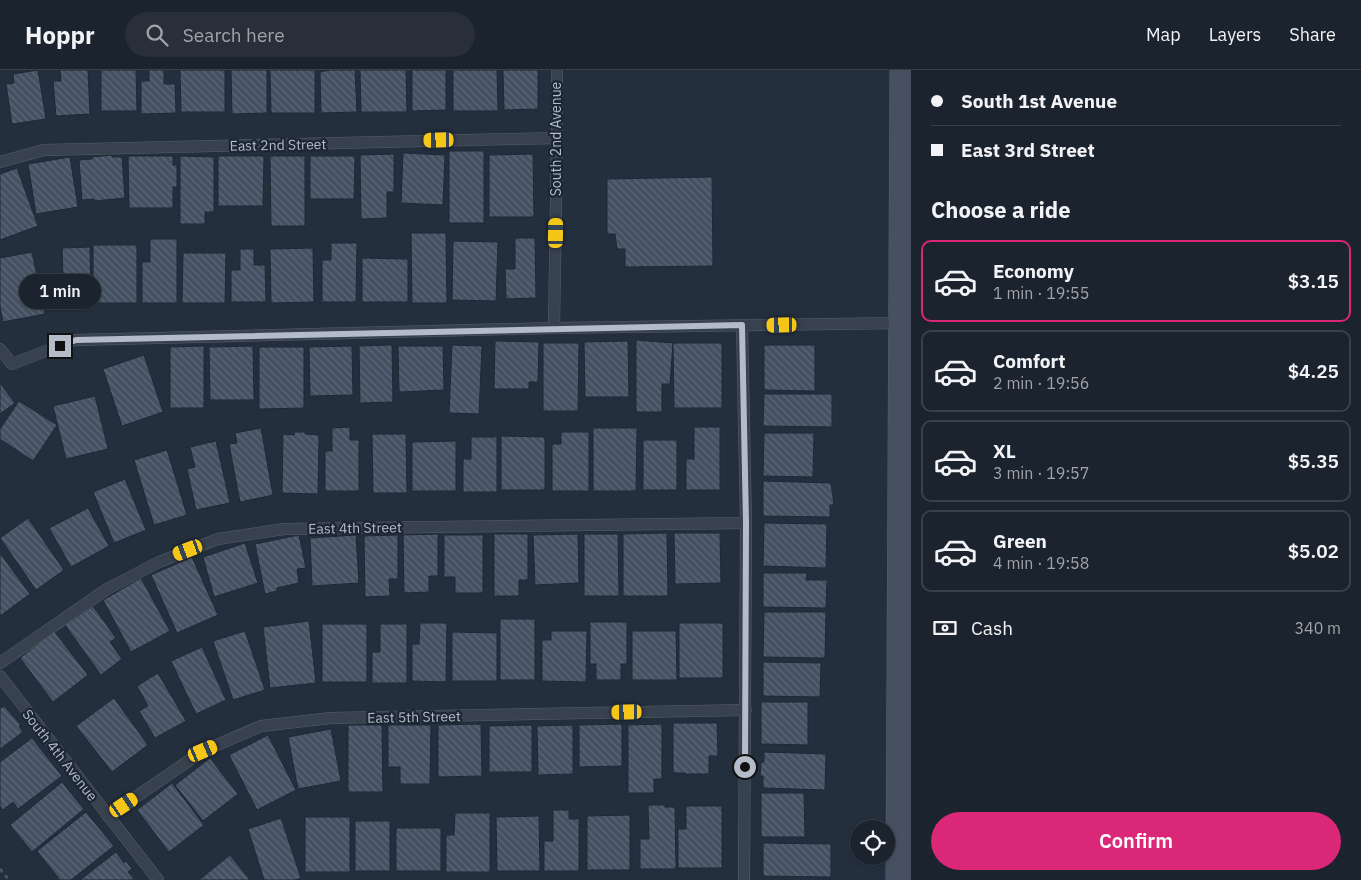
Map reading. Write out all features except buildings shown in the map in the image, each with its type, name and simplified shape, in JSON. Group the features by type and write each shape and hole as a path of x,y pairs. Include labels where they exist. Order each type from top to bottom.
{"main road":[{"path":"900,880 904,70"}],"lane":[{"name":"South 2nd Avenue","path":"554,328 557,70"},
{"name":"East 2nd Street","path":"0,162 44,150 557,138"},
{"path":"0,349 12,364 76,340 554,328 902,323"},
{"path":"742,325 746,523 744,880"},
{"name":"East 4th Street","path":"0,663 107,589 159,562 218,539 284,529 746,523"},
{"name":"South 4th Avenue","path":"0,676 158,880"},
{"name":"East 5th Street","path":"108,816 203,751 261,726 331,718 746,710"}],"path":[{"path":"0,869 9,880"}],"route":[{"path":"60,346 76,340 742,325 746,523 745,767"}]}
